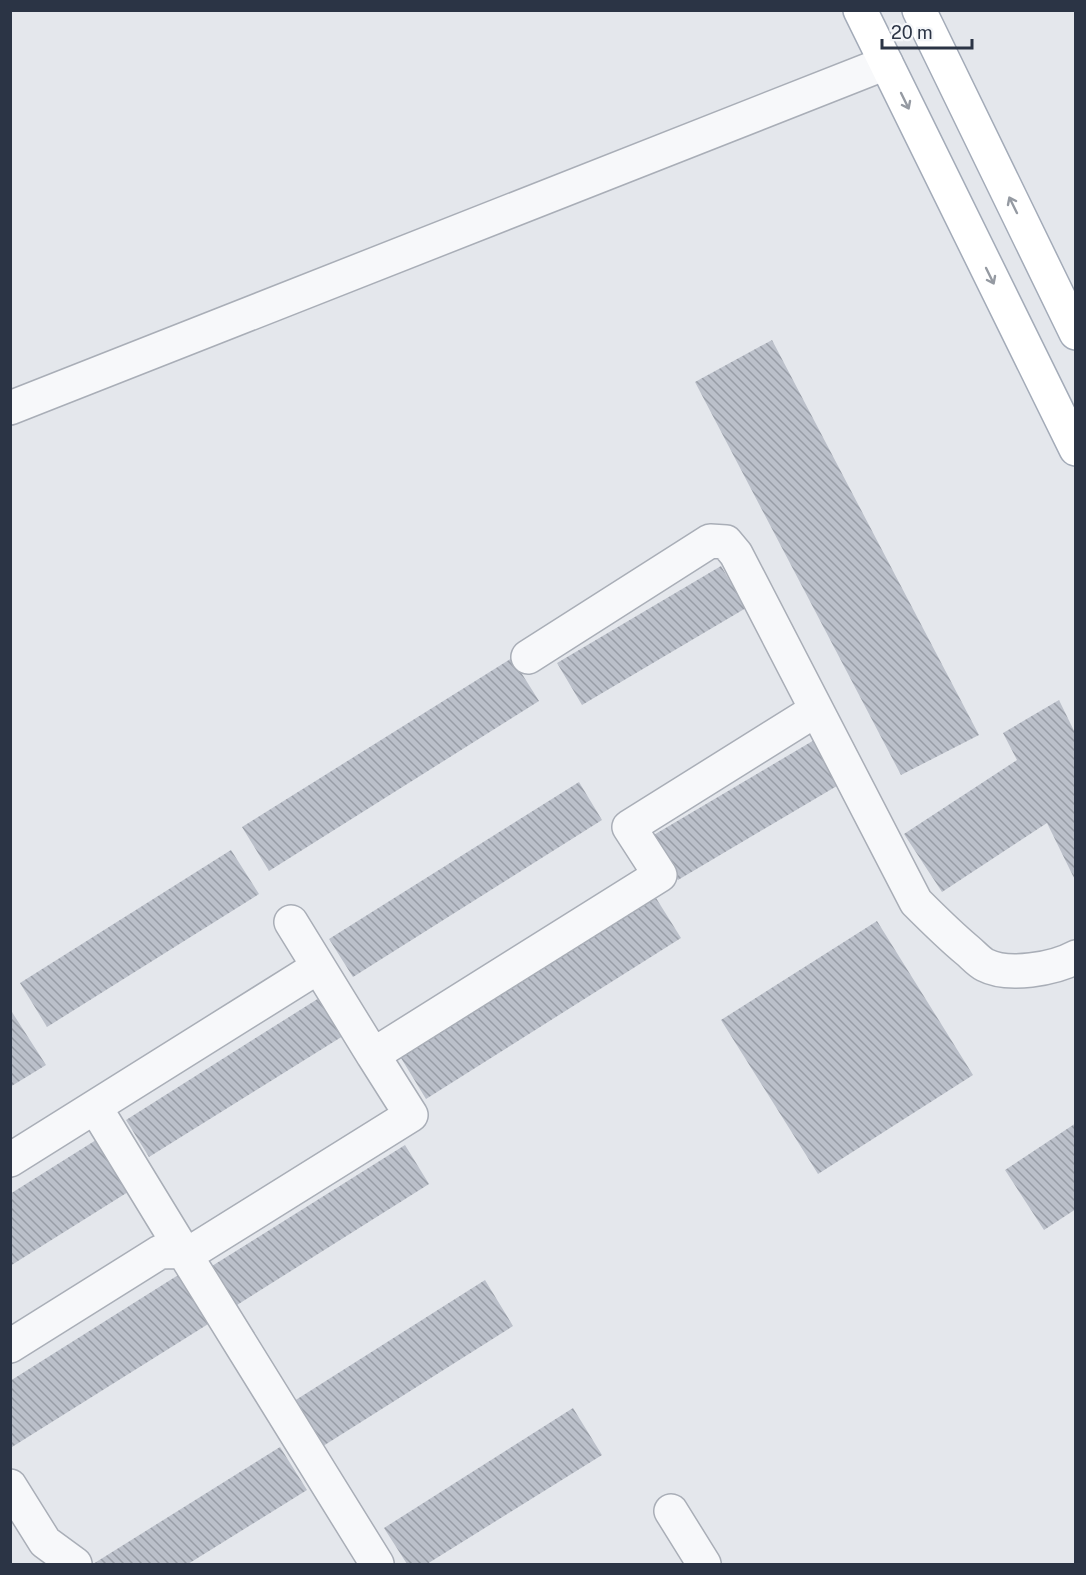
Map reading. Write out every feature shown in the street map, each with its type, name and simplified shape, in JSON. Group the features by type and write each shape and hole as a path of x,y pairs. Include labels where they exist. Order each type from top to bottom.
{"main road":[{"path":"860,10 1076,449"},
{"path":"919,10 1067,292 1076,333"}],"street":[{"path":"10,408 886,63"},
{"path":"528,657 710,542 726,542 736,554 916,902 946,932 985,965 1010,972 1041,969 1076,957"},
{"path":"373,1055 660,875 629,827 816,710"},
{"path":"10,1346 160,1252 193,1251 411,1115 291,922"},
{"path":"10,1160 318,967"},
{"path":"95,1107 377,1564"},
{"path":"10,1486 45,1542 75,1564"},
{"path":"671,1511 704,1564"}],"building":[{"path":"772,340 979,735 901,775 695,382"},
{"path":"721,566 746,608 582,705 557,663"},
{"path":"512,658 539,701 269,871 242,827"},
{"path":"1059,700 1076,735 1076,882 1047,823 942,892 904,834 1017,760 1003,733"},
{"path":"821,736 847,780 678,880 652,836"},
{"path":"579,782 602,820 353,977 329,939"},
{"path":"231,850 259,894 47,1027 20,983"},
{"path":"656,898 681,938 426,1099 401,1058"},
{"path":"877,921 973,1075 818,1174 721,1020"},
{"path":"327,993 351,1031 149,1157 126,1120"},
{"path":"10,1009 46,1065 10,1087"},
{"path":"1076,1123 1076,1209 1044,1230 1005,1170"},
{"path":"96,1140 128,1192 10,1266 10,1194"},
{"path":"405,1145 429,1184 237,1305 212,1266"},
{"path":"183,1272 213,1321 12,1447 10,1444 10,1381"},
{"path":"485,1280 513,1326 320,1448 291,1403"},
{"path":"573,1408 602,1455 427,1564 407,1564 384,1528"},
{"path":"280,1447 307,1490 188,1564 93,1564"}]}
